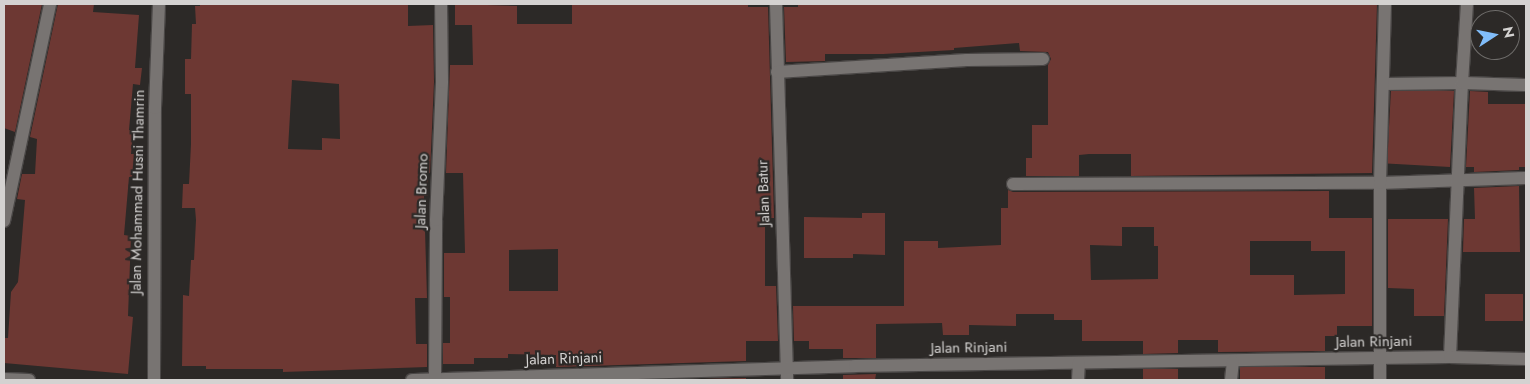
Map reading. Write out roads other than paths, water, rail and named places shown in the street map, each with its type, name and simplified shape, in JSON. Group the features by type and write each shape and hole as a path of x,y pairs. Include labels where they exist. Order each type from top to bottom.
{"street":[{"path":"4,221 50,4"},
{"name":"Jalan Mohammad Husni Thamrin","path":"154,380 154,108 159,4"},
{"name":"Jalan Bromo","path":"435,380 436,220 442,82 441,4"},
{"name":"Jalan Batur","path":"776,4 786,375"},
{"path":"1380,380 1380,183 1384,4"},
{"path":"1450,357 1456,180 1467,4"},
{"path":"777,72 967,60 1044,60"},
{"path":"1383,84 1462,83 1526,85"},
{"path":"1013,184 1380,183 1525,178"},
{"name":"Jalan Rinjani","path":"412,380 786,375 855,366 1233,362 1450,357 1526,359"},
{"path":"1231,380 1233,362"},
{"path":"1078,380 1079,363"},
{"path":"4,379 29,380"}]}
